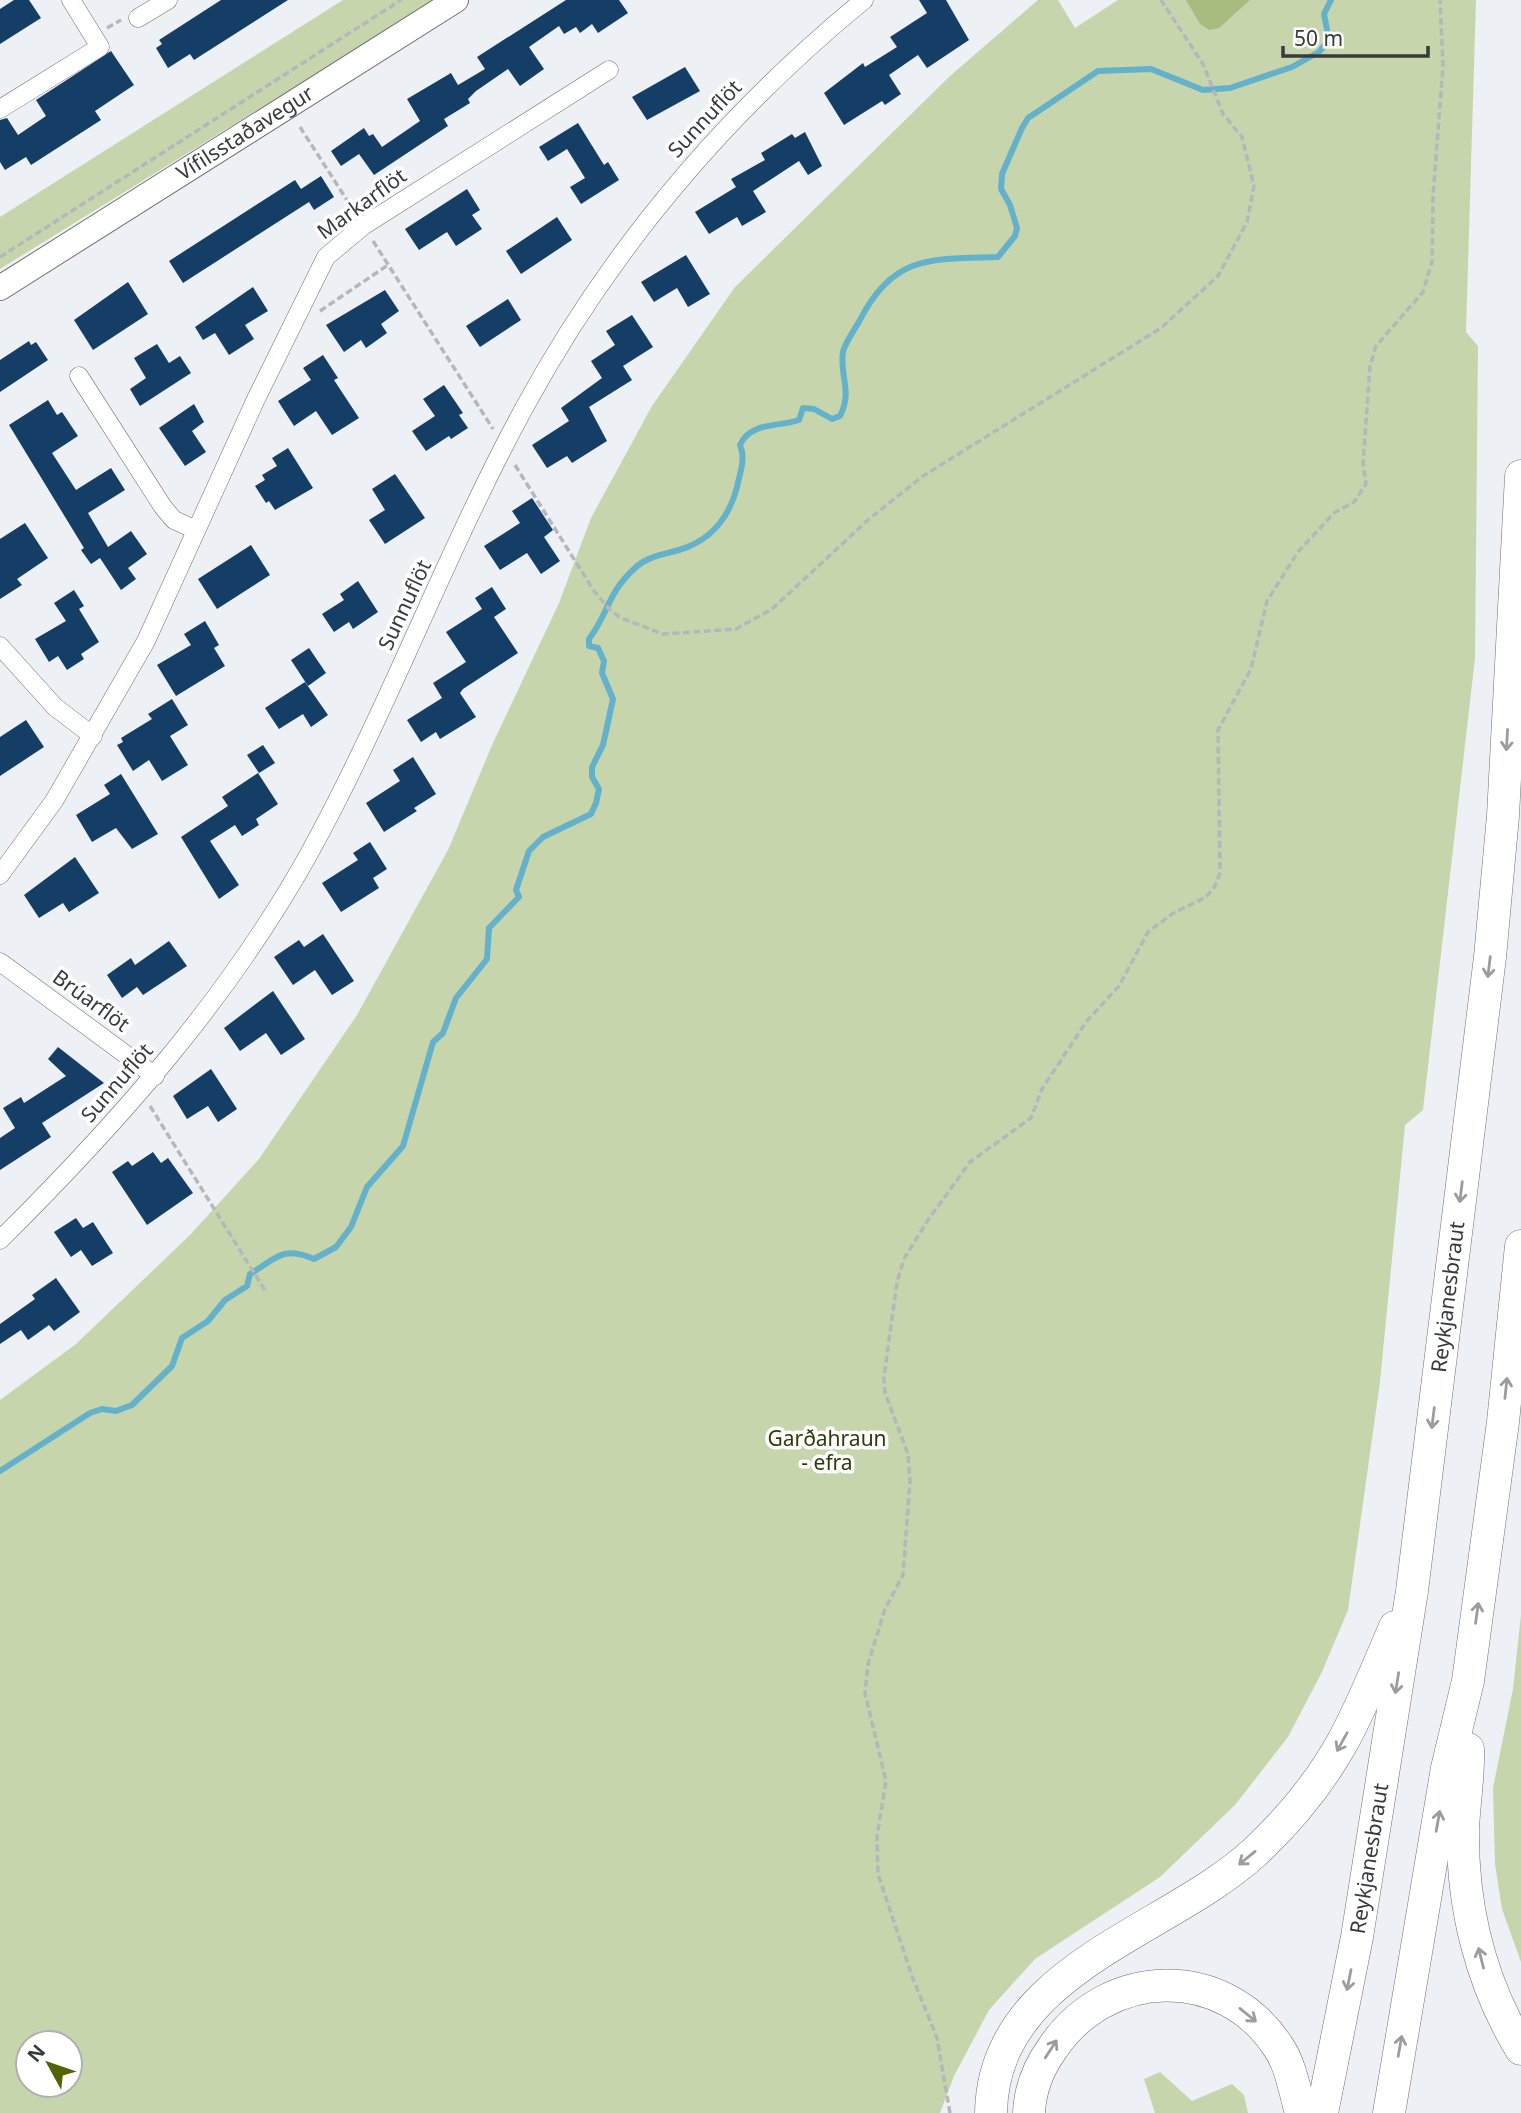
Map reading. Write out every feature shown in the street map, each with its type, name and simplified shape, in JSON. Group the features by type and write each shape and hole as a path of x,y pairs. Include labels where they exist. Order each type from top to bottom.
{"highway":[{"name":"Reykjanesbraut","path":"1322,2113 1357,1937 1412,1591 1490,957 1503,816 1521,476"},
{"path":"1389,2113 1447,1768 1468,1681 1503,1422 1521,1246"},
{"path":"991,2113 1000,2062 1019,2025 1035,2003 1054,1986 1110,1948 1185,1905 1233,1870 1255,1852 1295,1810 1341,1744 1412,1591"},
{"path":"1468,1681 1468,1754 1463,1829 1465,1884 1489,1990 1521,2049"},
{"path":"1029,2113 1035,2083 1045,2059 1063,2032 1091,2006 1125,1990 1154,1984 1172,1985 1214,1995 1237,2007 1266,2031 1280,2049 1301,2113"}],"main road":[{"name":"Vífilsstaðavegur","path":"0,285 456,0"}],"street":[{"path":"0,109 100,47 71,0"},
{"path":"138,19 167,0"},
{"name":"Sunnuflöt","path":"0,1240 72,1168 155,1076 216,997 308,855 372,734 504,448 552,360 607,273 670,190 727,125 790,64 863,0"},
{"name":"Markarflöt","path":"0,875 54,801 146,641 326,257 363,226 609,70"},
{"path":"79,376 163,507 174,520 196,530"},
{"path":"0,646 55,707 93,736"},
{"name":"Brúarflöt","path":"0,961 155,1076"}],"path":[{"path":"0,257 401,0"},
{"path":"300,127 594,591 610,610 663,634 736,629 772,609 867,520 923,476 1161,328 1218,276 1247,222 1254,186 1242,137 1223,114 1212,81 1161,0"},
{"path":"950,2113 937,2038 912,1976 878,1874 877,1836 886,1781 865,1693 868,1664 885,1609 903,1575 910,1481 908,1454 885,1393 884,1377 897,1282 904,1259 970,1162 1031,1118 1042,1089 1086,1022 1119,986 1148,932 1172,914 1206,897 1214,888 1220,873 1218,730 1251,669 1267,601 1298,552 1334,513 1354,502 1366,484 1363,464 1370,366 1376,346 1423,292 1432,261 1434,183 1443,67 1440,0"},
{"path":"93,36 131,14 138,19"},
{"path":"289,332 388,265"},
{"path":"138,1094 151,1107 250,1262 266,1292"}],"green space":[{"path":"343,0 435,0 0,269 0,217"},
{"name":"Garðahraun - efra","path":"1038,0 1058,0 1075,28 1118,0 1476,0 1466,332 1478,346 1475,658 1423,1110 1405,1125 1380,1382 1348,1610 1322,1672 1288,1737 1235,1805 1160,1877 1035,1959 989,2010 954,2076 940,2113 0,2113 0,1400 76,1344 190,1235 259,1159 357,1015 448,850 493,743 559,603 591,518 652,406 735,287 950,76"},
{"path":"1186,0 1250,0 1219,28 1209,30 1200,24"},
{"path":"1521,1615 1521,1962 1502,1909 1495,1864 1493,1788 1513,1689"},
{"path":"1160,2072 1192,2101 1232,2084 1244,2095 1248,2113 1155,2113 1144,2079"}],"building":[{"path":"14,0 29,0 41,18 0,44 0,9"},
{"path":"221,0 288,0 194,60 190,54 168,68 156,48 162,44 159,40"},
{"path":"566,0 619,0 628,13 598,33 592,24 580,33 576,27 564,34 559,26 529,47 544,69 520,86 508,69 476,91 468,99 470,103 444,119 448,126 374,175 359,154 341,166 331,151 364,128 369,136 373,134 382,147 420,121 407,99 451,73 458,85 485,69 477,57"},
{"path":"919,0 946,0 969,40 927,68 918,55 889,75 901,94 885,105 882,101 844,125 824,93 863,63 865,67 897,47 890,37 927,13"},
{"path":"111,51 134,85 95,111 101,120 31,165 26,157 5,170 0,162 0,120 7,118 18,135 46,116 36,100"},
{"path":"685,67 700,91 647,120 632,97"},
{"path":"578,123 604,165 608,162 619,180 581,204 570,187 585,178 567,149 548,161 539,147"},
{"path":"805,132 822,166 808,175 799,161 753,191 766,212 742,226 737,217 709,234 695,212 736,187 731,179 765,160 761,153 792,134 795,138"},
{"path":"321,176 334,197 314,210 309,202 183,283 169,261 295,180 301,189"},
{"path":"467,189 480,210 472,215 482,229 456,246 447,232 419,250 405,229"},
{"path":"557,217 572,240 521,274 506,251"},
{"path":"686,255 710,294 688,307 677,288 654,302 641,282"},
{"path":"128,282 148,314 93,350 74,320"},
{"path":"253,287 268,311 245,325 254,339 229,355 215,333 203,340 195,327"},
{"path":"385,290 399,311 381,324 387,333 366,348 361,340 344,352 326,325"},
{"path":"508,299 521,320 480,347 466,326"},
{"path":"632,315 653,347 623,366 632,380 589,407 607,441 572,463 567,456 547,468 532,445 569,421 561,408 602,378 591,361 615,345 606,331"},
{"path":"29,341 31,345 36,342 48,360 0,392 0,360"},
{"path":"157,344 169,363 180,356 191,373 140,406 130,389 146,378 134,358"},
{"path":"323,355 338,378 334,380 359,418 332,435 316,411 294,426 278,401 311,380 303,368"},
{"path":"444,385 463,413 459,415 468,428 451,439 449,436 426,451 412,431 435,416 423,399"},
{"path":"48,400 57,415 62,412 78,436 52,453 76,490 111,468 125,490 88,513 108,547 131,531 147,554 128,568 136,579 121,590 100,558 91,564 81,550 84,548 9,425"},
{"path":"194,404 204,422 192,431 206,452 185,466 159,428"},
{"path":"288,448 313,488 275,510 269,501 266,503 255,486 265,480 262,475 277,466 272,458"},
{"path":"395,474 425,518 385,544 369,520 385,510 372,489"},
{"path":"532,498 553,530 544,537 560,561 541,574 527,553 500,570 484,546 520,523 512,511"},
{"path":"25,523 48,558 17,579 22,585 0,599 0,539"},
{"path":"251,545 270,575 217,609 198,579"},
{"path":"358,581 378,612 353,629 349,622 334,632 322,614 344,600 340,594"},
{"path":"492,587 506,609 494,617 518,653 460,693 476,717 440,739 436,732 421,742 407,720 442,698 433,683 466,662 446,632 482,609 475,598"},
{"path":"74,590 84,606 79,609 99,642 81,654 84,659 67,670 58,656 49,662 35,639 66,621 54,603"},
{"path":"205,621 219,645 214,648 225,666 176,696 157,665 191,645 184,634"},
{"path":"309,648 326,673 308,686 291,660"},
{"path":"305,682 328,715 311,727 303,714 279,729 265,708"},
{"path":"172,699 188,725 170,736 188,765 162,781 149,760 133,771 117,745 123,742 121,738 152,719 148,714"},
{"path":"26,720 44,747 0,776 0,737"},
{"path":"263,745 275,763 259,773 247,755"},
{"path":"413,757 436,794 414,808 417,811 384,832 366,803 400,781 393,770"},
{"path":"258,773 278,804 256,819 259,825 242,836 235,825 210,841 239,885 219,899 181,837 228,806 222,797"},
{"path":"121,774 158,834 132,849 116,828 92,842 76,815 110,794 104,785"},
{"path":"370,842 387,869 373,878 379,888 341,912 322,883 358,860 353,853"},
{"path":"75,857 99,893 69,912 63,903 39,918 24,895"},
{"path":"323,934 354,981 332,995 315,970 293,985 274,957 299,940 304,947"},
{"path":"169,941 187,966 143,995 137,987 122,998 107,975 131,958 135,965"},
{"path":"273,991 305,1039 281,1055 266,1033 240,1051 224,1028"},
{"path":"58,1047 104,1083 42,1123 51,1137 0,1170 0,1138 15,1128 3,1108 21,1097 24,1103 66,1076 48,1059"},
{"path":"211,1069 237,1109 218,1122 208,1106 187,1119 173,1096"},
{"path":"153,1152 161,1163 168,1158 193,1193 147,1225 112,1172 128,1161 132,1166"},
{"path":"76,1218 83,1228 93,1222 113,1253 92,1266 81,1250 71,1257 54,1232"},
{"path":"56,1278 80,1312 54,1331 49,1325 28,1340 21,1330 0,1344 0,1324 35,1299 32,1295"}],"waterway":[{"path":"0,1471 90,1413 102,1409 116,1411 132,1405 172,1366 182,1338 208,1321 225,1300 247,1286 250,1274 280,1255 294,1253 314,1259 336,1247 351,1227 367,1187 403,1146 433,1042 443,1033 456,998 487,959 489,928 519,897 516,890 529,851 543,837 591,814 596,803 599,789 592,777 592,767 603,745 613,699 602,673 604,661 598,648 589,646 589,639 613,595 640,564 656,556 690,546 717,527 729,509 737,487 742,466 740,445 750,432 765,426 799,420 803,408 814,409 832,419 840,416 846,391 842,360 844,348 874,297 887,282 902,271 935,260 998,257 1015,236 1017,228 1010,205 1001,189 1002,174 1028,118 1098,71 1151,69 1203,90 1230,88 1292,67 1319,52 1329,40 1324,14 1331,0"}]}
